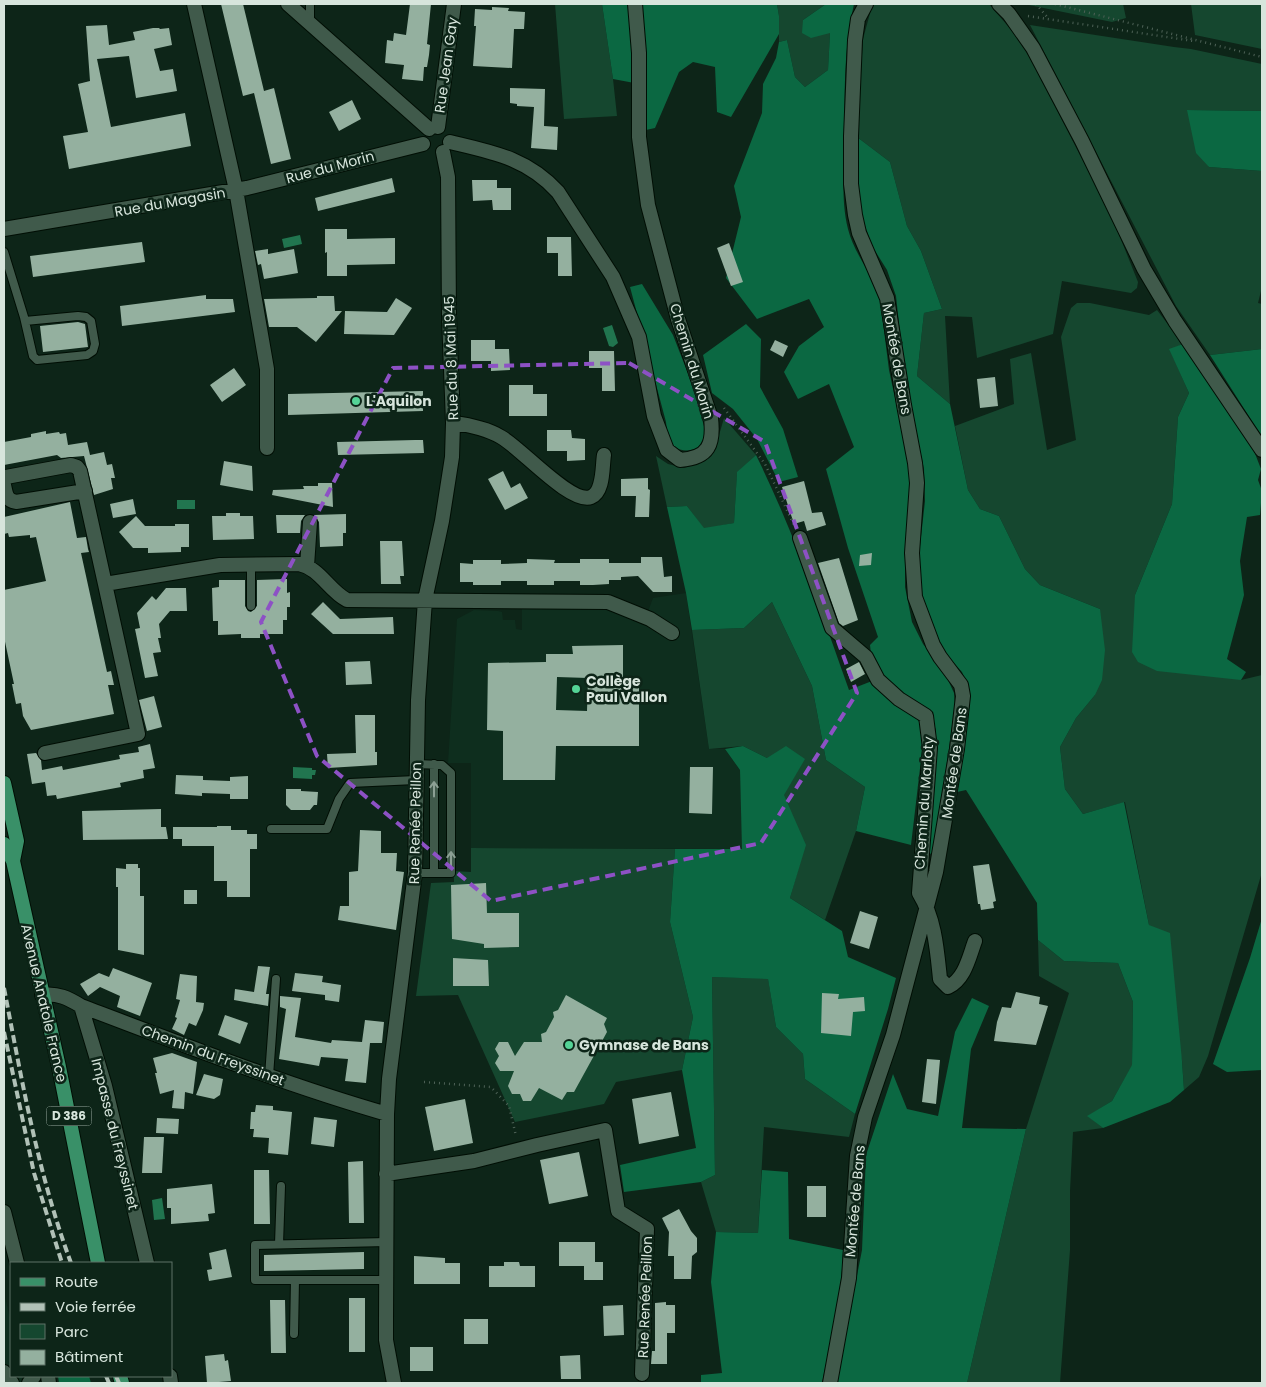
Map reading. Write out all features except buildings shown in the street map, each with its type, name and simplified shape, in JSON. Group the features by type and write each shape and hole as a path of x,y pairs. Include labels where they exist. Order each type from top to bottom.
{"main road":[{"name":"Avenue Anatole France","path":"4,783 16,841 13,860"},
{"name":"Avenue Anatole France","path":"4,844 13,860 80,1166 98,1262"}],"street":[{"name":"Rue du Magasin","path":"4,229 152,206 236,190 194,4"},
{"name":"Rue Jean Gay","path":"434,128 454,4"},
{"name":"Chemin du Morin","path":"446,147 501,154 525,165 558,192 613,276 638,337 654,416 667,450 680,460 693,459 703,454 711,443 712,424 678,319 648,205 639,137 639,53 635,4"},
{"name":"Montée de Bans","path":"830,1383 849,1278 857,1156 865,1117 893,1035 936,872 946,820 964,696 961,686 933,645 915,598 912,553 917,483 916,463 904,405 887,298 858,233 854,215 851,184 851,136 855,40 858,19 866,4"},
{"path":"290,5 434,128 447,132 446,147 434,154 429,152 423,144 425,133 434,128"},
{"path":"1004,9 1034,48 1082,141 1144,269 1176,321 1262,450"},
{"name":"Rue du Morin","path":"236,190 259,186 423,144"},
{"name":"Rue du 8 Mai 1945","path":"434,562 452,457 453,423 446,147"},
{"path":"236,190 267,369 268,448"},
{"path":"453,423 476,426 502,437 564,489 579,497 589,498 598,490 604,455"},
{"path":"4,479 6,476 71,465 77,467 80,471 138,734 45,753"},
{"path":"4,485 6,496 11,501 16,502 85,491"},
{"path":"307,566 310,522"},
{"name":"Chemin du Marloty","path":"800,538 832,628 866,657 878,680 899,699 926,716 930,748 919,893 926,905 936,940 940,979 948,987 960,978 966,968 975,941"},
{"name":"Rue Renée Peillon","path":"394,1383 386,1340 387,1114 391,1062 415,873 418,700 425,600 434,562"},
{"path":"105,584 220,565 299,564 313,570 341,597 348,600 608,602 650,619 672,633"},
{"name":"Chemin du Freyssinet","path":"42,995 52,994 65,997 81,1006 269,1076 387,1114"},
{"name":"Impasse du Freyssinet","path":"81,1006 105,1086 147,1262"},
{"name":"Rue Renée Peillon","path":"386,1174 474,1161 605,1130 618,1211 647,1229 642,1374"},
{"path":"4,1212 18,1262"},
{"path":"4,1372 12,1383"}],"lane":[{"path":"310,4 310,23"},
{"path":"4,252 25,321 33,356 36,360 87,355 93,351 95,344 91,321 86,317 78,316 25,321"},
{"path":"251,564 251,606"},
{"path":"415,873 451,872 451,773 442,765 416,764"},
{"path":"434,764 434,873"},
{"path":"271,830 327,829 339,799 350,783 416,780"},
{"path":"269,1076 276,979"},
{"path":"280,1244 281,1186"},
{"path":"387,1242 255,1245 254,1280 387,1280"},
{"path":"294,1334 295,1280"}],"path":[{"path":"1036,4 1049,19"},
{"path":"1055,4 1262,57"},
{"path":"1004,9 1049,19 1207,43"},
{"path":"706,401 724,408 765,464 800,538"},
{"path":"424,1082 491,1087 508,1106 519,1149"}],"highlighted area":[{"path":"629,363 765,442 857,693 761,843 491,901 317,756 261,622 393,368"}],"shaded area":[{"path":"602,4 777,4 779,34 731,117 717,112 715,67 693,62 679,72 655,128 646,130 645,85 613,79"},
{"path":"826,4 854,4 850,21 845,72 844,208 851,238 880,299 889,370 909,464 911,496 905,587 912,622 923,644 940,665 954,693 955,706 934,853 928,854 936,730 928,710 900,691 876,665 870,645 878,637 848,548 826,469 854,447 829,384 798,399 784,372 799,346 824,327 809,299 757,319 726,278 741,217 734,186 762,113 763,84 776,58 779,42 787,40 795,77 805,87 828,70 830,33 811,38 802,33 803,20"},
{"path":"1187,110 1262,111 1262,171 1209,167 1196,153"},
{"path":"857,137 890,162 907,226 921,251 942,309 924,313 917,376 950,404 968,490 980,509 999,516 1025,569 1040,585 1100,609 1105,650 1102,680 1095,695 1076,718 1060,747 1065,789 1083,814 1124,802 1149,925 1170,933 1184,1090 1170,1102 1103,1128 1087,1116 1112,1101 1132,1065 1133,1002 1118,963 1064,961 1038,940 1037,903 966,790 957,792 970,703 969,689 962,672 943,651 929,623 921,595 918,564 925,501 924,469 905,379 896,296 887,270 872,246 854,189"},
{"path":"300,235 302,244 284,248 282,239"},
{"path":"642,284 673,335 694,389 706,434 698,448 690,450 678,449 671,442 630,287"},
{"path":"746,324 761,339 760,387 783,429 798,477 779,482 757,439 733,409 712,393 703,355"},
{"path":"612,325 618,343 613,347 609,346 603,328"},
{"path":"1183,344 1254,451 1261,469 1258,480 1262,491 1260,515 1247,517 1240,561 1244,595 1227,659 1246,672 1241,680 1157,671 1138,662 1132,652 1135,595 1172,504 1178,417 1189,393 1169,349"},
{"path":"1262,349 1262,437 1210,355"},
{"path":"756,455 794,541 849,690 872,681 915,716 922,726 923,743 911,845 856,831 865,787 826,760 812,686 772,602 744,628 692,630 667,507 687,506 704,528 734,523 737,472"},
{"path":"177,500 195,500 195,509 177,509"},
{"name":"Collège Paul Vallon","path":"686,593 709,749 725,749 740,770 743,849 471,848 471,763 448,763 457,619 474,610 498,611 502,612 503,620 515,620 516,629 522,630 522,607 599,607 618,612 643,625 653,598"},
{"path":"743,746 767,758 786,746 805,759 784,795 806,845 790,898 842,931 848,957 896,978 888,1009 855,1114 805,1079 803,1054 776,1027 768,979 712,977 715,1175 701,1182 624,1192 620,1165 696,1148 682,1070 693,1017 670,922 675,849 742,849 740,770 725,749"},
{"path":"293,767 312,768 312,770 316,770 315,775 312,775 312,779 293,778"},
{"path":"1262,918 1262,1070 1227,1072 1213,1064"},
{"path":"972,998 989,1006 971,1049 962,1128 1026,1129 967,1383 836,1383 862,1250 866,1155 893,1074 907,1109 938,1116 955,1032"},
{"path":"762,1170 788,1172 789,1239 843,1250 838,1300 822,1383 701,1383 701,1375 722,1373 711,1282 716,1232 758,1233"},
{"path":"162,1198 165,1219 154,1220 152,1200"},
{"path":"4,1294 10,1317 10,1377 24,1377 25,1383 4,1383"},
{"path":"58,1377 89,1377 91,1383 59,1383"}],"green space":[{"path":"555,4 602,4 617,116 564,119"},
{"path":"777,4 826,4 803,20 830,33 828,70 805,87 795,77 787,40 779,42"},
{"path":"874,4 989,4 1013,32 1030,58 1112,217 1138,282 1137,288 1131,293 1062,281 1053,334 977,358 972,317 945,316 950,404 917,376 924,313 942,309 921,251 907,226 890,162 857,137 863,39"},
{"path":"1024,4 1123,4 1126,18 1112,22"},
{"path":"1191,4 1262,4 1262,49 1195,35"},
{"path":"1030,25 1191,49 1262,64 1262,111 1188,110 1209,167 1262,171 1262,287 1258,303 1262,304 1262,349 1210,355 1176,306"},
{"path":"1077,303 1090,303 1149,315 1157,310 1183,344 1170,350 1189,393 1178,417 1172,504 1135,595 1241,680 1262,675 1262,872 1208,1056 1199,1077 1184,1090 1182,1061 1149,925 1125,802 1083,814 1065,789 1060,747 1076,718 1095,695 1100,609 1040,585 1025,569 999,516 980,509 968,490 955,426 1014,404 1010,359 1031,353 1047,450 1076,440 1061,337 1071,308"},
{"path":"724,418 756,455 737,473 734,523 704,529 687,506 667,507 656,456 668,464 684,468 705,461 715,449"},
{"path":"772,602 812,686 826,760 865,787 856,831 825,920 790,898 805,845 767,758 743,746 709,749 692,630 744,628"},
{"path":"471,848 675,849 670,922 693,1017 682,1070 616,1082 604,1104 515,1122 458,995 416,996 431,883 454,882 454,871 471,872"},
{"path":"1038,940 1064,961 1118,963 1133,1002 1132,1066 1112,1101 1088,1116 1103,1128 1073,1132 1070,1250 1060,1383 967,1383 1026,1129 1069,993 1039,976"},
{"path":"712,977 768,978 776,1027 803,1054 805,1079 855,1114 849,1137 764,1127 758,1233 716,1232 701,1182 715,1175"}],"railway":[{"path":"4,988 24,1092 40,1161 59,1229 71,1262"},
{"path":"4,1032 34,1173 62,1262"},
{"path":"106,1377 109,1383"},
{"path":"116,1377 119,1383"}],"place":[{"name":"L'Aquilon","path":"356,401"},
{"name":"Collège Paul Vallon","path":"576,689"},
{"name":"Gymnase de Bans","path":"569,1045"}]}
